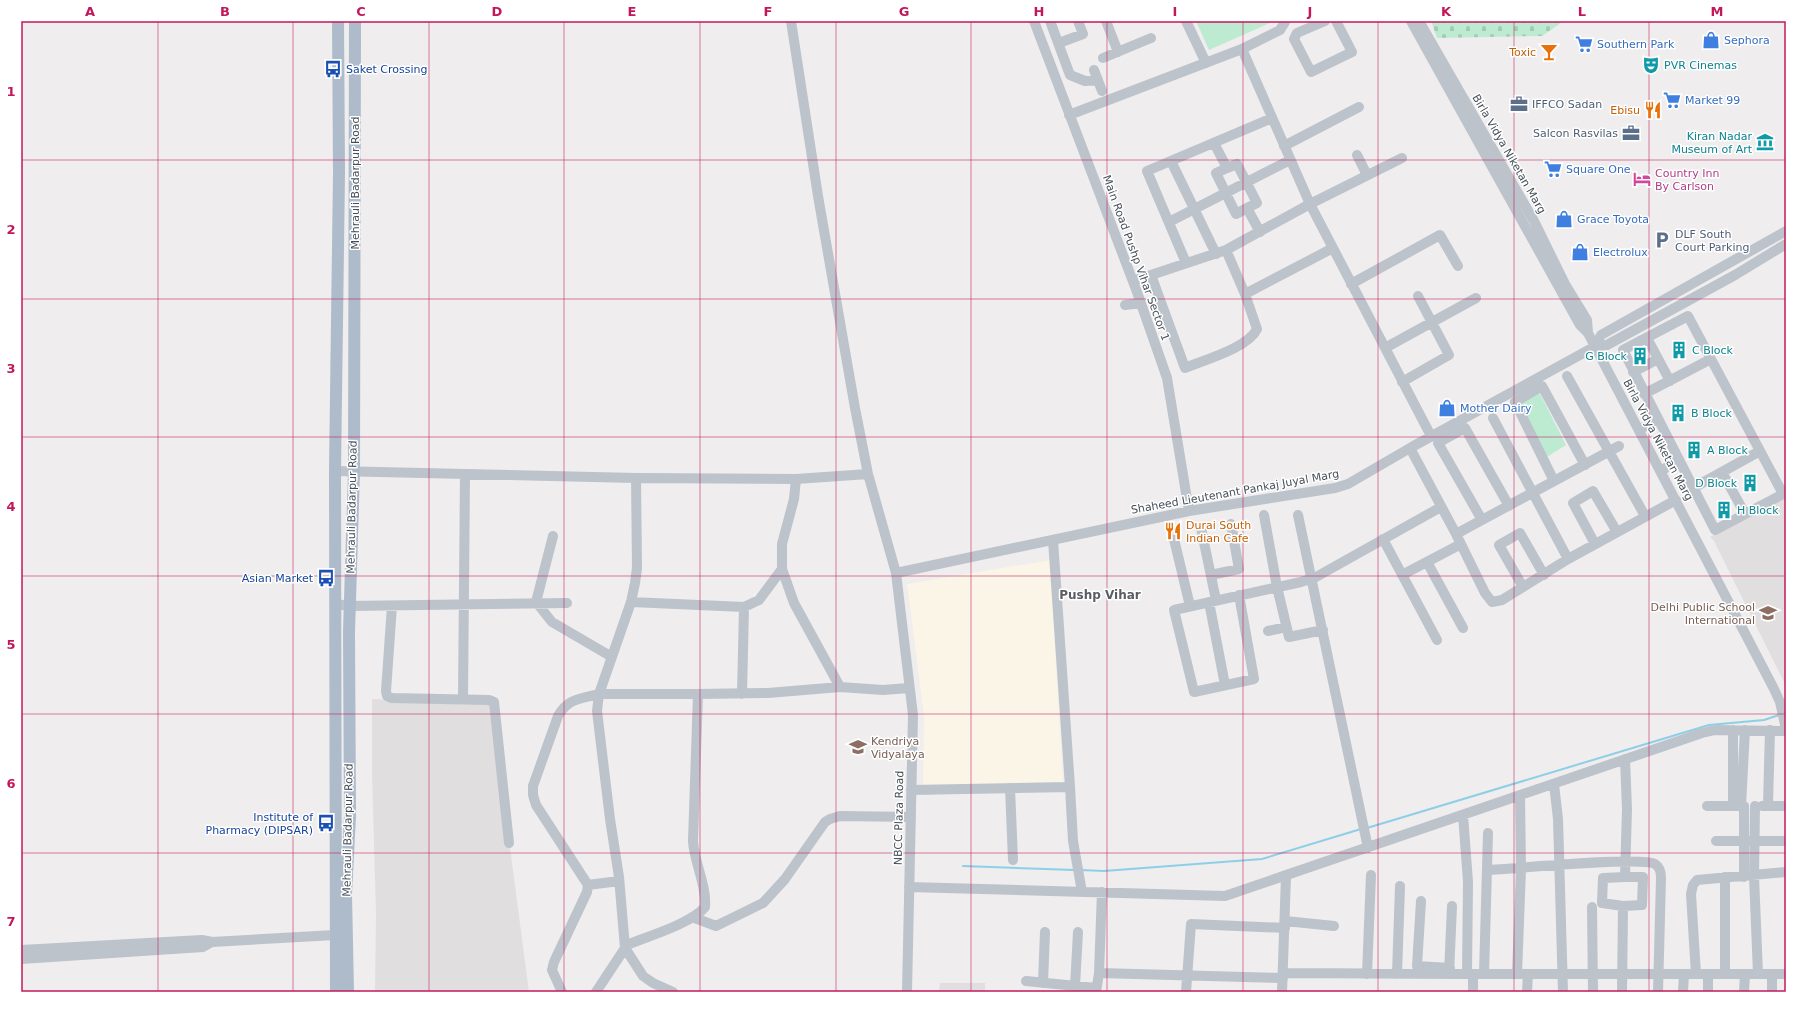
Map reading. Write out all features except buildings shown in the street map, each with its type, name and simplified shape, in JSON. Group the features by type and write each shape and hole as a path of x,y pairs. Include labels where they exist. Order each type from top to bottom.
{"main road":[{"name":"Mehrauli Badarpur Road","path":"336,992 335,935 337,844 335,471 339,107 338,21"},
{"name":"Mehrauli Badarpur Road","path":"348,992 346,894 350,816 350,606 354,472 355,21"},
{"path":"339,107 355,107"}],"street":[{"name":"NBCC Plaza Road","path":"790,21 818,196 868,474 896,573 913,716 907,992"},
{"name":"Main Road Pushp Vihar Sector 1","path":"1034,21 1133,281 1167,378 1189,511"},
{"path":"1050,21 1070,75 1085,82 1098,80"},
{"path":"1059,43 1083,34 1078,21"},
{"path":"1106,21 1118,52"},
{"path":"1186,21 1206,63"},
{"path":"1325,21 1297,33 1294,39 1311,72 1352,52 1336,21"},
{"path":"1411,21 1456,94"},
{"name":"Birla Vidya Niketan Marg","path":"1419,21 1456,94 1534,221 1565,284 1587,320 1588,332 1780,702 1785,717 1786,730"},
{"path":"1069,115 1242,49 1280,30 1285,22 1297,33"},
{"path":"1103,58 1151,38"},
{"path":"1242,49 1310,204 1431,436"},
{"path":"1094,70 1102,91"},
{"path":"1284,146 1358,107"},
{"path":"1186,263 1147,171 1272,118"},
{"path":"1214,142 1227,168"},
{"path":"1357,155 1367,175"},
{"path":"1133,281 1221,252 1310,204 1402,158"},
{"path":"1169,222 1290,160"},
{"path":"1151,275 1185,368 1241,344 1254,336 1257,329 1245,294 1221,252 1194,210 1171,161"},
{"path":"1237,164 1257,203 1236,214 1216,173 1227,168 1237,164"},
{"path":"1247,208 1260,232"},
{"name":"Shaheed Lieutenant Pankaj Juyal Marg","path":"1596,346 1601,335 1786,232"},
{"path":"1351,284 1440,235 1458,266"},
{"name":"Shaheed Lieutenant Pankaj Juyal Marg","path":"896,573 1189,511 1335,488 1348,484 1431,436 1596,346 1607,346 1786,244"},
{"path":"1245,294 1333,248"},
{"path":"1402,382 1449,355 1418,296"},
{"path":"1385,348 1476,298"},
{"path":"1125,306 1141,304"},
{"path":"1688,316 1711,359 1783,494 1715,530 1644,394 1623,350 1688,316"},
{"path":"1647,338 1670,381"},
{"path":"1633,372 1658,359"},
{"path":"1644,394 1711,359"},
{"path":"1567,376 1645,516"},
{"path":"1554,481 1515,402 1542,386 1585,465"},
{"path":"1493,418 1568,559"},
{"path":"1639,430 1657,419"},
{"path":"1482,520 1438,443 1465,428 1509,506"},
{"path":"1456,534 1619,446"},
{"path":"1410,448 1456,534 1485,593 1492,602 1502,600 1568,559 1676,500"},
{"path":"1693,488 1760,451"},
{"path":"1661,471 1678,460"},
{"path":"335,471 636,478 796,479 868,474"},
{"path":"1722,472 1745,514"},
{"path":"463,699 465,474"},
{"path":"636,478 637,568 631,602 599,694 597,720 620,881 626,948 643,976 653,984 674,992"},
{"path":"796,479 794,499 782,544 782,569 794,603 840,687"},
{"path":"1595,544 1573,503 1593,491 1617,532"},
{"path":"1239,595 1254,679 1194,692 1174,610 1212,601 1239,595 1277,587 1312,579 1441,507"},
{"path":"1264,515 1288,637 1323,630"},
{"path":"1298,515 1368,848"},
{"path":"1211,574 1239,569 1230,524"},
{"path":"1201,528 1211,574 1212,601 1225,685"},
{"path":"1523,587 1499,545 1520,533 1544,575"},
{"path":"1173,535 1190,606"},
{"path":"536,602 554,536"},
{"path":"1383,539 1437,640"},
{"path":"1053,540 1073,841 1082,892"},
{"path":"1402,575 1461,544"},
{"path":"1427,562 1463,628"},
{"path":"631,602 744,607 759,600 782,569"},
{"path":"536,602 552,622 612,657"},
{"path":"336,604 350,606 392,606 567,602"},
{"path":"392,606 386,691 387,696 392,698 489,700 494,702 509,843"},
{"path":"742,694 744,607"},
{"path":"1268,631 1286,627"},
{"path":"562,992 552,970 554,962 587,892 588,885 536,805 533,795 533,786 563,706 568,703 599,694 742,694 840,687 883,690 909,688"},
{"path":"596,992 629,944 692,917 702,910 705,902 693,841 698,694"},
{"path":"909,887 1225,896 1702,733 1715,730 1786,730"},
{"path":"1733,730 1739,806 1749,841"},
{"path":"1739,806 1745,730"},
{"path":"1768,806 1770,730"},
{"path":"1625,759 1627,809 1625,877"},
{"path":"1554,784 1558,819 1563,992"},
{"path":"911,790 1070,787"},
{"path":"1010,788 1013,860"},
{"path":"1517,974 1521,869 1520,795"},
{"path":"1707,806 1784,806"},
{"path":"1755,806 1749,841 1749,876 1758,974"},
{"path":"1463,815 1468,882 1470,974 1473,992"},
{"path":"692,917 716,926 763,903 785,878 810,841 830,818 840,816 911,817"},
{"path":"1484,974 1488,833"},
{"path":"1716,841 1786,840"},
{"path":"1488,870 1625,861 1649,862 1656,864 1660,870 1662,878 1658,992"},
{"path":"1696,974 1691,894 1693,886 1697,880 1786,872"},
{"path":"1367,974 1371,875"},
{"path":"1282,992 1286,876"},
{"path":"1643,877 1642,905 1623,906 1602,903 1603,878 1643,877"},
{"path":"1725,877 1726,974"},
{"path":"588,885 620,881"},
{"path":"1397,974 1400,886"},
{"path":"1026,982 1043,983 1056,988 1075,986 1096,990 1099,973 1102,892"},
{"path":"1421,902 1417,966 1470,974 1786,974"},
{"path":"1450,971 1452,906"},
{"path":"1622,992 1623,906"},
{"path":"1592,907 1593,992"},
{"path":"1186,992 1191,924 1285,924 1334,926"},
{"path":"1043,983 1045,932"},
{"path":"1075,986 1078,932"},
{"path":"21,959 165,946 202,940 212,942 335,935"},
{"path":"21,950 165,946"},
{"path":"1099,973 1187,976 1397,974 1450,971"},
{"path":"1528,974 1528,992"},
{"path":"1684,974 1684,992"},
{"path":"1708,974 1708,992"},
{"path":"1744,992 1745,974"},
{"path":"1772,974 1772,992"}],"shaded area":[{"name":"Delhi Public School International","path":"1786,495 1786,686 1714,541 1710,537"},
{"path":"1050,560 1063,782 923,786 924,716 907,584"},
{"path":"372,699 491,704 529,992 375,992 376,913 372,773"},
{"path":"940,983 985,983 985,992 939,992"}],"green space":[{"path":"1196,21 1269,21 1270,23 1209,50"},
{"path":"1431,21 1560,21 1561,23 1542,36 1437,38"},
{"path":"1538,390 1566,445 1542,460 1513,406"}],"waterway":[{"path":"1367,828 1709,725 1764,720 1779,715"},
{"path":"1080,870 1104,871 1262,859 1361,829"},
{"path":"963,866 1074,870"}],"place":[{"name":"Sephora","path":"1711,40"},
{"name":"Southern Park","path":"1584,44"},
{"name":"Toxic","path":"1549,52"},
{"name":"PVR Cinemas","path":"1651,65"},
{"name":"Saket Crossing","path":"333,69"},
{"name":"Market 99","path":"1672,100"},
{"name":"IFFCO Sadan","path":"1519,104"},
{"name":"Ebisu","path":"1653,110"},
{"name":"Salcon Rasvilas","path":"1631,133"},
{"name":"Kiran Nadar Museum of Art","path":"1765,142"},
{"name":"Square One","path":"1553,169"},
{"name":"Country Inn By Carlson","path":"1642,179"},
{"name":"Grace Toyota","path":"1564,219"},
{"name":"DLF South Court Parking","path":"1662,240"},
{"name":"Electrolux","path":"1580,252"},
{"name":"C Block","path":"1679,350"},
{"name":"G Block","path":"1640,356"},
{"name":"Mother Dairy","path":"1447,408"},
{"name":"B Block","path":"1678,413"},
{"name":"A Block","path":"1694,450"},
{"name":"D Block","path":"1750,483"},
{"name":"H Block","path":"1724,510"},
{"name":"Durai South Indian Cafe","path":"1173,531"},
{"name":"Asian Market","path":"326,578"},
{"name":"Delhi Public School International","path":"1768,613"},
{"name":"Kendriya Vidyalaya","path":"858,747"},
{"name":"Institute of Pharmacy (DIPSAR)","path":"326,823"}],"district":[{"name":"Pushp Vihar","path":"1100,595"}]}
